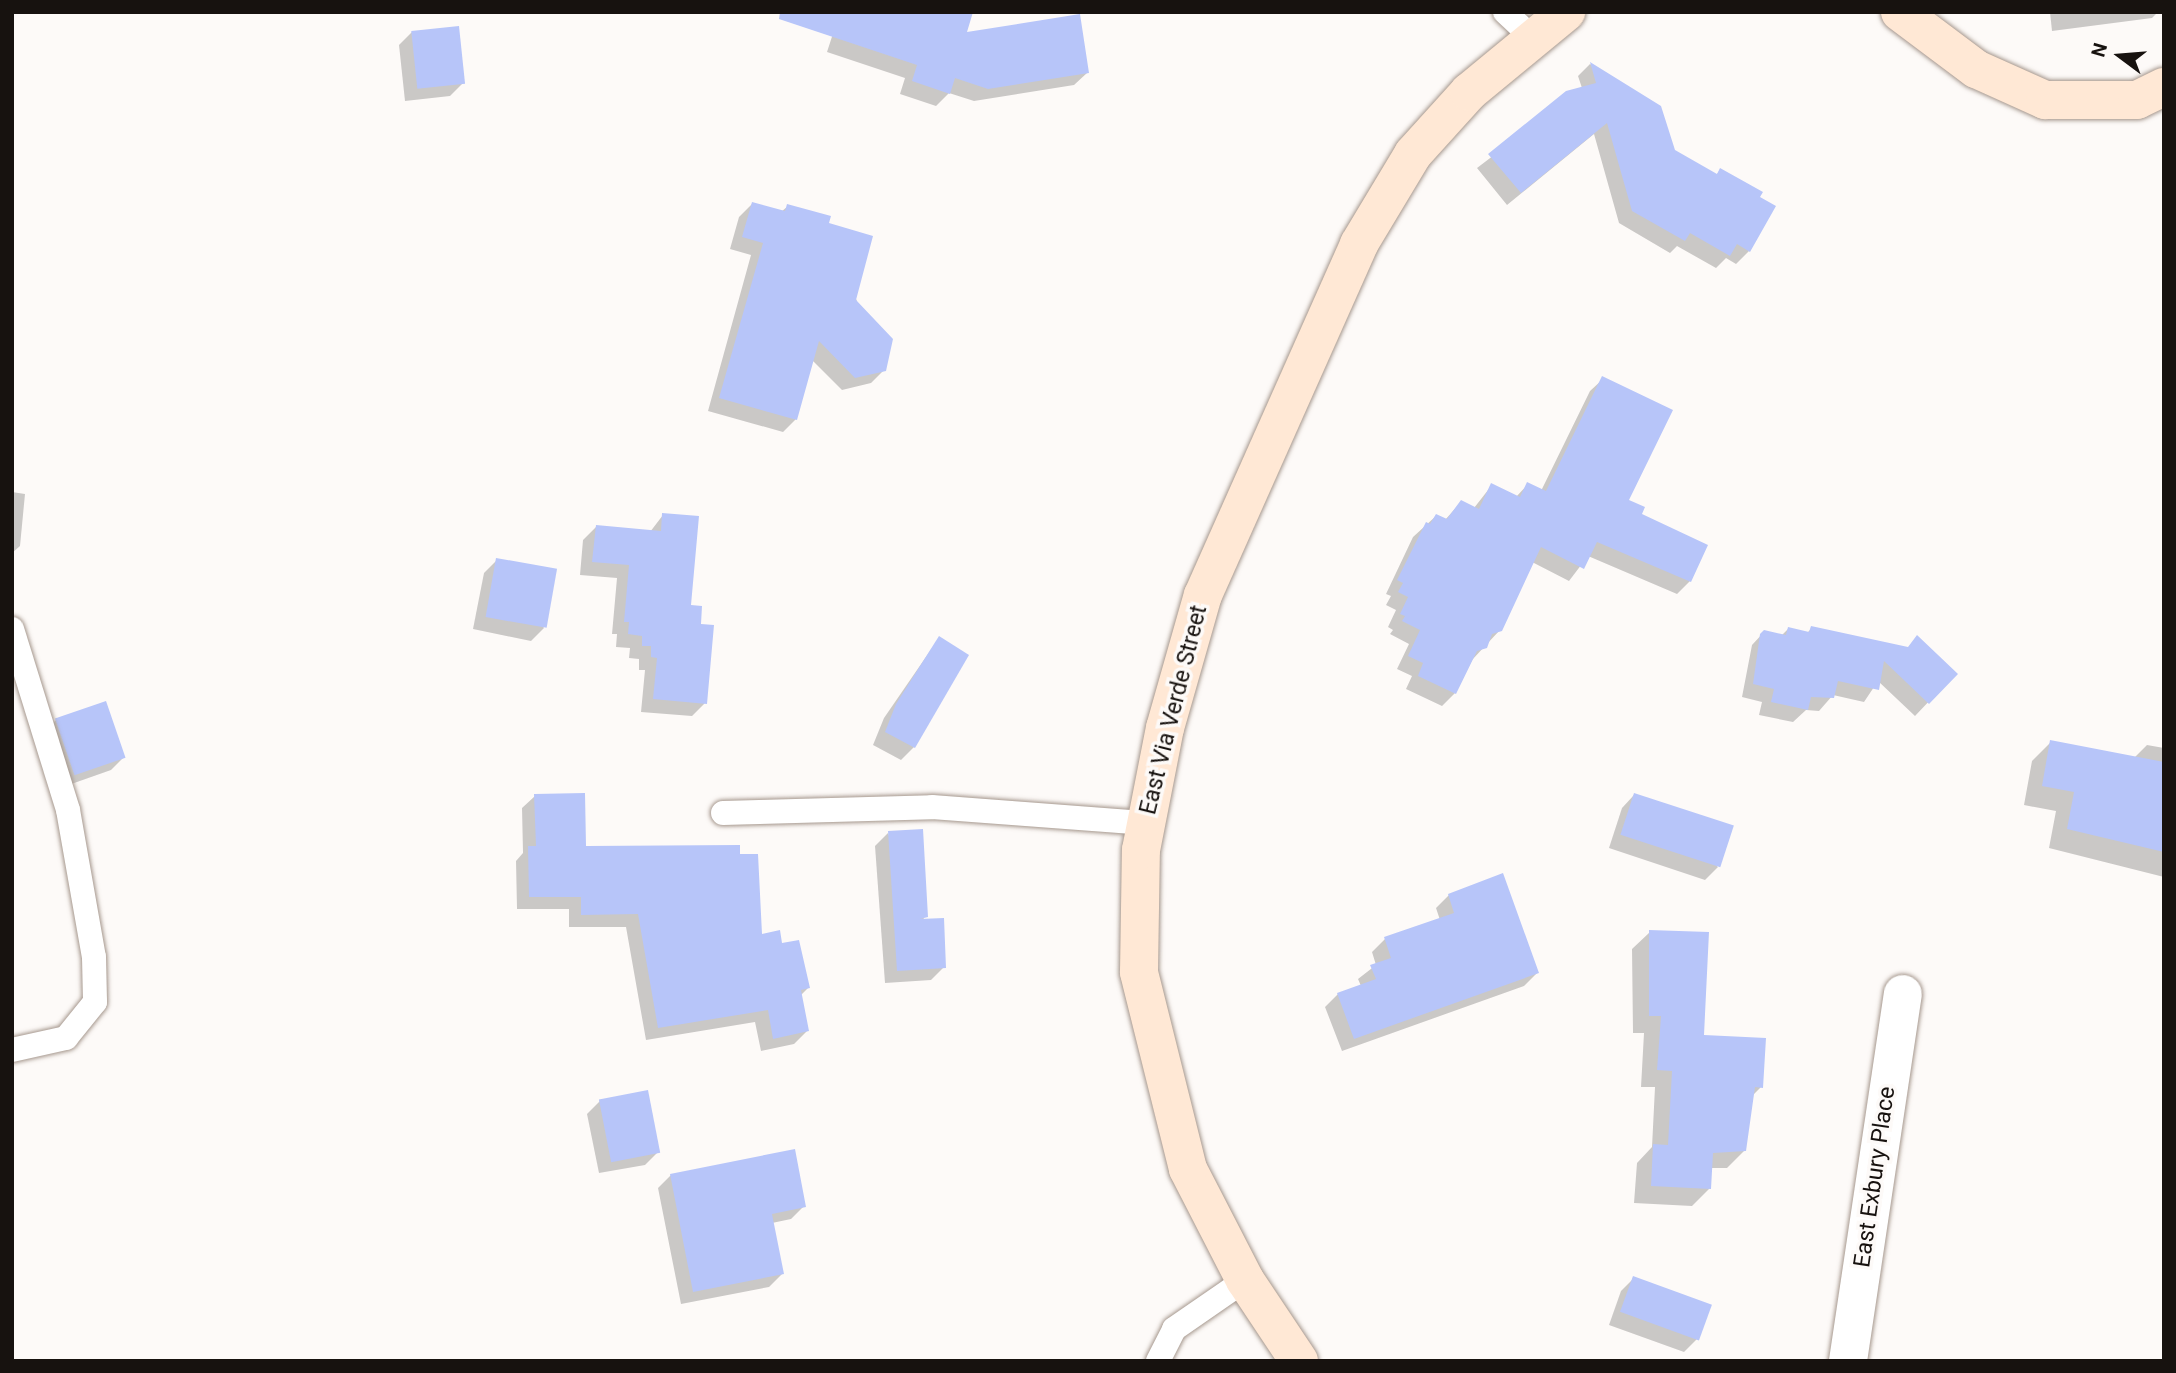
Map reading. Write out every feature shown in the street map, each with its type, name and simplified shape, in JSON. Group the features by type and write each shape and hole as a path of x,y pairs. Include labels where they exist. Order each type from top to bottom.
{"street":[{"name":"East Via Verde Street","path":"1299,1361 1245,1280 1188,1169 1139,972 1141,850 1146,823 1165,728 1203,595 1359,244 1413,154 1469,92 1518,24 1566,12"},
{"path":"1900,12 1976,69 2045,100 2137,100 2164,87"},
{"name":"East Exbury Place","path":"1848,1361 1903,994"}],"lane":[{"path":"12,629 68,810 93,957 95,1002 66,1038 12,1050"},
{"path":"723,813 932,807 1146,823"},
{"path":"1158,1361 1174,1329 1245,1280"}],"building":[{"path":"780,12 973,12 967,32 1080,14 1089,73 988,89 955,78 950,94 912,81 917,65 779,19"},
{"path":"459,26 465,84 417,89 411,31"},
{"path":"1590,62 1661,106 1675,150 1717,174 1720,168 1763,192 1760,197 1776,206 1750,252 1737,244 1730,256 1690,233 1685,241 1632,211 1607,123 1521,193 1488,154 1566,91 1596,83"},
{"path":"752,202 785,211 787,204 831,216 829,223 873,236 856,300 893,339 886,371 855,378 819,341 797,420 719,398 763,243 742,237"},
{"path":"1602,376 1673,410 1629,500 1645,507 1642,514 1708,545 1691,582 1597,542 1584,569 1541,547 1502,631 1492,634 1487,648 1477,651 1456,694 1418,676 1423,663 1408,656 1420,630 1402,621 1405,616 1400,614 1408,597 1398,592 1403,583 1397,580 1426,522 1430,524 1436,514 1447,519 1461,500 1479,509 1491,483 1520,497 1527,482 1546,491"},
{"path":"662,513 699,516 691,605 702,606 701,624 714,625 707,704 653,699 657,658 651,657 651,646 642,646 642,636 628,634 629,622 624,622 629,565 592,562 596,525 661,531"},
{"path":"496,558 557,569 547,628 486,617"},
{"path":"1811,626 1908,647 1917,635 1958,674 1929,704 1884,661 1879,690 1838,681 1834,698 1811,697 1808,710 1771,702 1774,689 1753,684 1760,634 1764,630 1786,635 1788,627 1809,632"},
{"path":"939,636 969,655 915,748 885,732 896,704"},
{"path":"106,701 126,758 74,775 55,719"},
{"path":"2050,740 2164,762 2164,852 2067,829 2074,792 2042,786"},
{"path":"585,793 586,846 740,845 740,854 758,854 762,934 780,930 782,943 799,940 810,988 801,990 809,1031 773,1039 768,1010 658,1028 638,914 581,915 581,897 529,897 528,846 536,846 534,794"},
{"path":"1634,793 1734,825 1720,867 1620,835"},
{"path":"923,829 928,917 920,919 944,918 946,968 897,971 888,831"},
{"path":"1503,873 1539,973 1354,1039 1337,993 1376,979 1370,965 1391,958 1384,937 1454,913 1448,894"},
{"path":"1649,930 1709,932 1704,1035 1766,1038 1763,1088 1755,1087 1746,1151 1713,1153 1711,1189 1651,1186 1653,1144 1668,1145 1672,1071 1657,1070 1661,1016 1649,1016"},
{"path":"648,1090 660,1153 611,1162 599,1100"},
{"path":"795,1149 806,1207 772,1214 784,1274 693,1292 670,1174"},
{"path":"1633,1276 1712,1305 1699,1340 1620,1312"}]}
